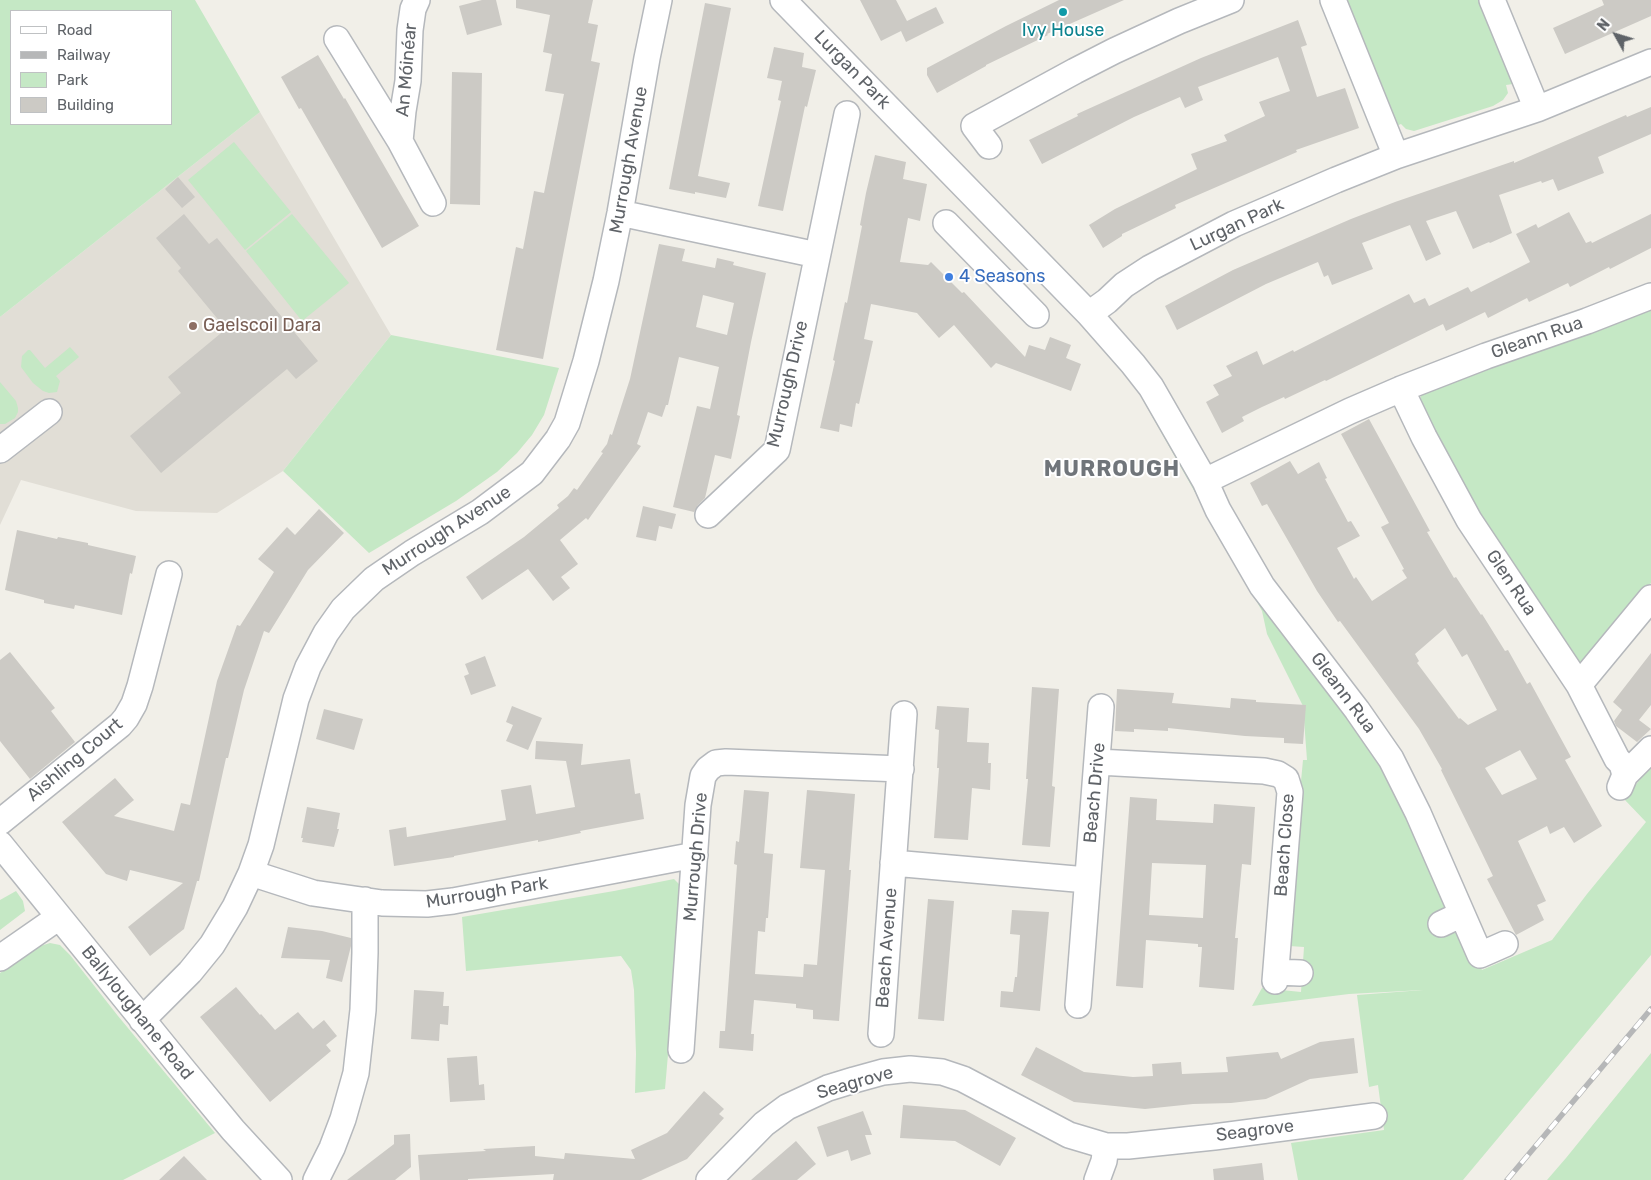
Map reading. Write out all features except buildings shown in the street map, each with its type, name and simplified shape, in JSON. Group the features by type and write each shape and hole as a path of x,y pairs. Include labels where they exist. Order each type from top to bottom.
{"street":[{"name":"An Móinéar","path":"400,141 408,82 410,30 413,9 417,0"},
{"name":"Murrough Avenue","path":"142,1020 190,972 212,945 235,907 251,873 261,845 297,694 308,667 326,633 343,609 374,580 412,553 480,512 532,474 565,428 587,358 606,281 659,0"},
{"path":"989,146 974,126 1075,70 1179,21 1231,0"},
{"path":"1333,0 1396,156"},
{"path":"1492,0 1537,109"},
{"name":"Lurgan Park","path":"786,1 1089,314 1151,387"},
{"name":"An Móinéar","path":"337,39 400,141 433,203"},
{"name":"Lurgan Park","path":"1089,314 1130,281 1150,268 1251,217 1396,156 1537,109 1651,62"},
{"name":"Murrough Drive","path":"708,515 777,450 846,114"},
{"path":"620,213 816,256"},
{"path":"946,222 1036,315"},
{"path":"974,252 1002,225"},
{"name":"Gleann Rua","path":"1205,481 1350,411 1401,389 1651,296"},
{"name":"Gleann Rua","path":"1151,387 1262,586 1357,710 1391,759 1411,798 1451,919 1480,955 1505,944"},
{"name":"Glen Rua","path":"1401,389 1424,437 1469,520 1579,685 1617,759 1622,764 1622,781 1651,749"},
{"path":"0,450 49,412"},
{"name":"Aishling Court","path":"0,822 120,725 126,718 134,704 140,686 169,574"},
{"path":"1579,685 1651,598"},
{"name":"Beach Drive","path":"1078,1005 1101,707"},
{"name":"Beach Avenue","path":"881,1034 904,714"},
{"name":"Murrough Drive","path":"681,1050 698,805 704,776 708,769 716,764 726,762 901,769"},
{"name":"Beach Close","path":"1098,762 1264,771 1278,774 1286,779 1290,792 1275,976 1300,973"},
{"name":"Ballyloughane Road","path":"0,844 142,1020 278,1180"},
{"name":"Murrough Park","path":"251,873 314,893 401,904 427,904 452,901 694,855"},
{"name":"Beach Avenue","path":"893,863 1088,880"},
{"path":"316,1180 332,1148 343,1119 356,1073 363,1000 365,900"},
{"path":"0,958 59,917"},
{"name":"Seagrove","path":"709,1180 764,1124 787,1107 820,1091 854,1080 883,1072 910,1069 942,1072 963,1079 1069,1135 1106,1146 1128,1146 1214,1137 1374,1116"},
{"path":"1097,1180 1104,1161 1106,1146"}],"shaded area":[{"name":"Gaelscoil Dara","path":"260,112 391,335 283,471 217,513 136,511 21,480 0,525 0,317"}],"green space":[{"path":"0,0 195,0 260,112 0,317"},
{"path":"1346,0 1479,0 1513,84 1506,85 1508,93 1503,100 1493,106 1414,131 1406,129 1401,124 1396,126"},
{"path":"234,142 291,212 245,250 188,180"},
{"path":"292,214 349,283 302,321 246,251"},
{"path":"1646,309 1651,310 1651,583 1590,659 1584,662 1577,661 1478,516 1424,417 1420,400 1422,392"},
{"path":"391,335 559,368 544,415 532,435 517,453 497,472 456,501 369,553 283,471"},
{"path":"70,347 79,357 56,376 60,381 57,392 49,393 43,391 33,383 21,367 22,356 28,350 45,368"},
{"path":"0,382 16,401 18,408 15,418 5,424 0,424"},
{"path":"1140,395 1379,750 1457,930 1467,936 1482,970 1552,940 1646,822 1624,799 1651,766 1651,955 1463,1180 1298,1180 1291,1143 1384,1130 1378,1085 1369,1087 1357,995 1423,990 1349,994 1252,1006 1262,988 1301,992 1304,947 1289,946 1286,941 1303,760 1307,760 1303,706 1267,634 1262,611"},
{"path":"674,879 679,884 682,893 665,1089 635,1093 634,990 631,970 621,956 466,971 462,917"},
{"path":"16,891 23,901 25,911 0,930 0,900"},
{"path":"50,943 60,945 70,955 215,1133 123,1180 0,1180 0,973 37,947"},
{"path":"1651,1053 1651,1180 1547,1180 1566,1158"}],"railway":[{"path":"1507,1180 1651,1009"}],"place":[{"name":"Ivy House","path":"1063,12"},
{"name":"4 Seasons","path":"949,277"},
{"name":"Gaelscoil Dara","path":"193,326"}],"district":[{"name":"MURROUGH","path":"1112,470"}]}
